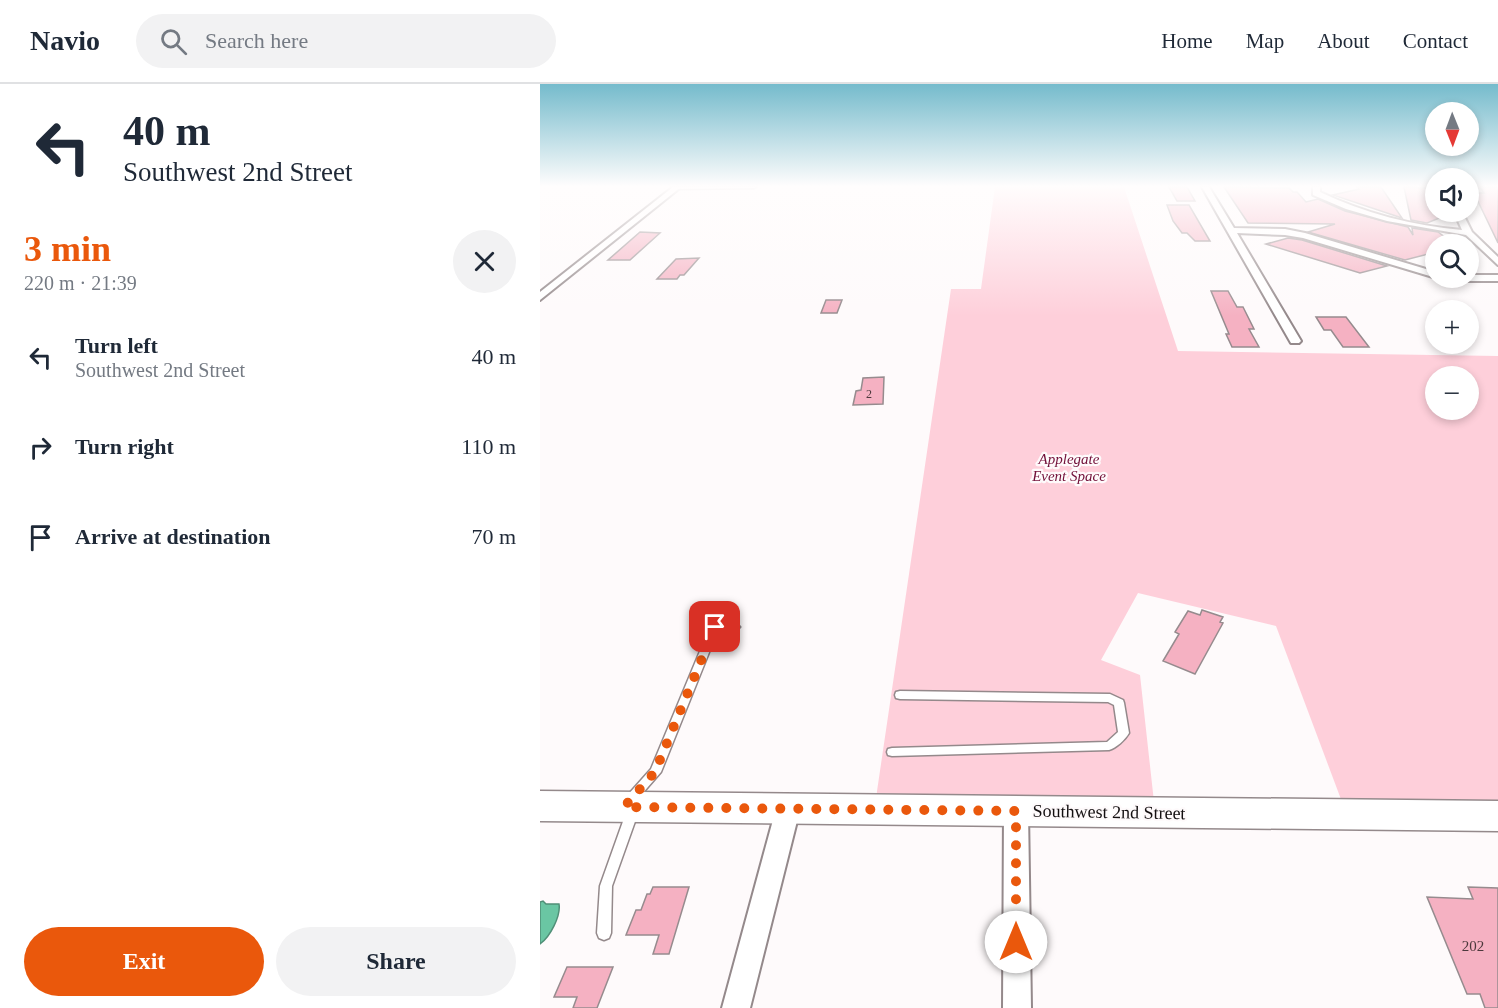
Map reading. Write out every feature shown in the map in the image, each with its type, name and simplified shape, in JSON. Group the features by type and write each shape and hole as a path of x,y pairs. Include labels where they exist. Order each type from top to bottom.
{"main road":[{"name":"Southwest 2nd Street","path":"540,806 1498,816"}],"street":[{"path":"540,297 623,230"},
{"path":"1231,230 1295,341"},
{"path":"1234,230 1285,232 1305,236 1425,272"},
{"path":"1438,230 1468,233"},
{"path":"1467,230 1498,262"},
{"path":"1479,278 1498,278"},
{"path":"736,1008 788,809"},
{"path":"1016,811 1017,1008"}],"lane":[{"path":"540,287 552,287"},
{"path":"604,933 606,886 629,807 655,772 715,627 735,627"},
{"path":"891,752 1109,746 1124,733 1119,703 1110,698 900,695"}],"green space":[{"name":"Applegate Event Space","path":"989,230 1138,230 1178,351 1498,356 1498,806 1342,802 1276,626 1138,593 1101,660 1140,675 1154,802 876,798 951,289 981,289"}],"shaded area":[{"path":"543,901 546,904 559,904 559,909 554,926 540,944 540,902"}],"building":[{"path":"1180,230 1204,230 1210,241 1195,241 1187,233 1182,233"},
{"path":"1410,230 1413,235 1412,230 1426,230 1441,234 1425,234 1425,255 1405,260 1308,232"},
{"path":"1492,230 1498,230 1498,243"},
{"path":"640,232 660,233 630,260 608,260"},
{"path":"1288,238 1302,240 1387,266 1360,273 1266,244"},
{"path":"699,258 684,275 680,275 677,279 657,279 676,259"},
{"path":"1211,291 1228,291 1237,307 1243,307 1254,329 1249,329 1259,347 1232,347"},
{"path":"826,300 842,300 837,313 821,313"},
{"path":"1316,317 1346,317 1369,347 1343,347 1331,330 1324,330"},
{"path":"884,377 883,404 853,405 856,391 861,390 863,378"},
{"path":"1202,610 1223,617 1220,622 1223,623 1195,674 1163,661 1179,634 1175,632 1188,611 1200,615"},
{"path":"653,887 689,887 669,954 653,954 659,935 626,935 636,910 641,910 647,894 650,894"},
{"path":"1468,887 1498,888 1498,1008 1485,1008 1480,994 1467,994 1427,897 1473,899"},
{"path":"567,967 613,967 597,1008 573,1008 577,997 554,997"}],"route":[{"path":"715,627 655,772 624,807 1016,811 1016,942"}]}
